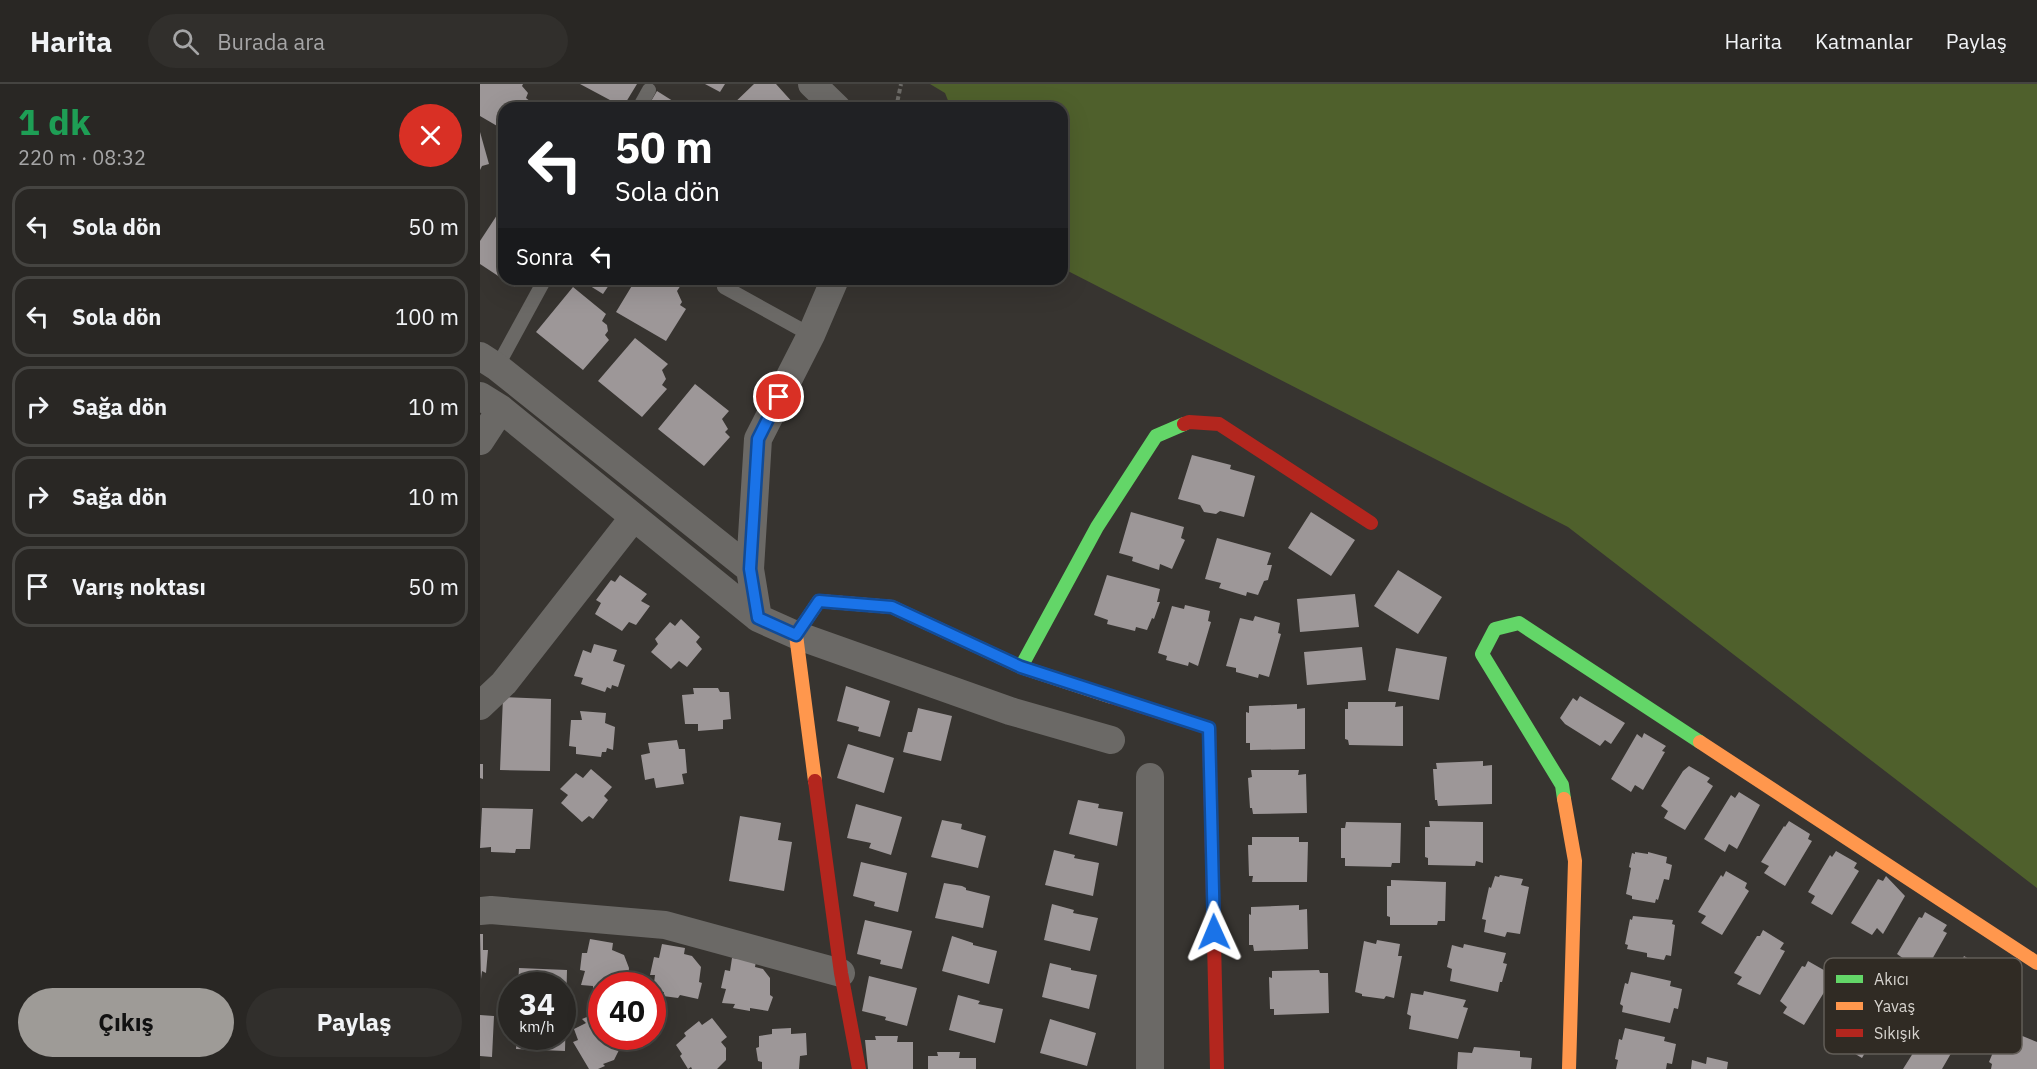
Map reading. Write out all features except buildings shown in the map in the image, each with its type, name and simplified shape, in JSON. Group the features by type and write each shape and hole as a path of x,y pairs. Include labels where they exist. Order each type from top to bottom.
{"street":[{"path":"812,84 831,102"},
{"path":"758,618 750,569 758,439 811,335 832,285"},
{"path":"488,362 750,569"},
{"path":"480,441 490,402 758,618 796,635 1010,711 1111,740"},
{"path":"1021,667 1097,528 1156,436 1189,422 1219,424 1371,523"},
{"path":"480,706 504,683 634,517"},
{"path":"859,1069 841,973 796,635 819,601 892,607 1021,667 1209,728 1217,1069"},
{"path":"1569,1069 1575,861 1562,785 1482,654 1495,629 1519,623 2037,963"},
{"path":"1150,777 1150,1069"},
{"path":"480,911 491,910 665,926 841,973"}],"lane":[{"path":"642,102 649,90"},
{"path":"488,362 541,285"},
{"path":"724,287 811,335"}],"path":[{"path":"897,102 901,84"}],"green space":[{"path":"930,84 2037,84 2037,888 1568,527 1068,271 1068,102 949,102 945,93"}],"traffic: fast":[{"path":"1021,667 1097,527 1156,436 1184,424"},
{"path":"1564,799 1562,785 1482,654 1495,629 1519,623 1700,742"}],"traffic: slow":[{"path":"815,781 796,635 819,601 892,607 1021,667 1112,697"},
{"path":"1700,742 2037,963"},
{"path":"1564,799 1575,861 1569,1069"}],"traffic: jam":[{"path":"1184,424 1189,422 1219,424 1371,523"},
{"path":"1112,697 1209,728 1217,1069"},
{"path":"815,781 841,973 859,1069"}],"route":[{"path":"779,397 758,439 750,569 758,618 796,635 819,601 892,607 1021,667 1209,728 1214,932"}]}
